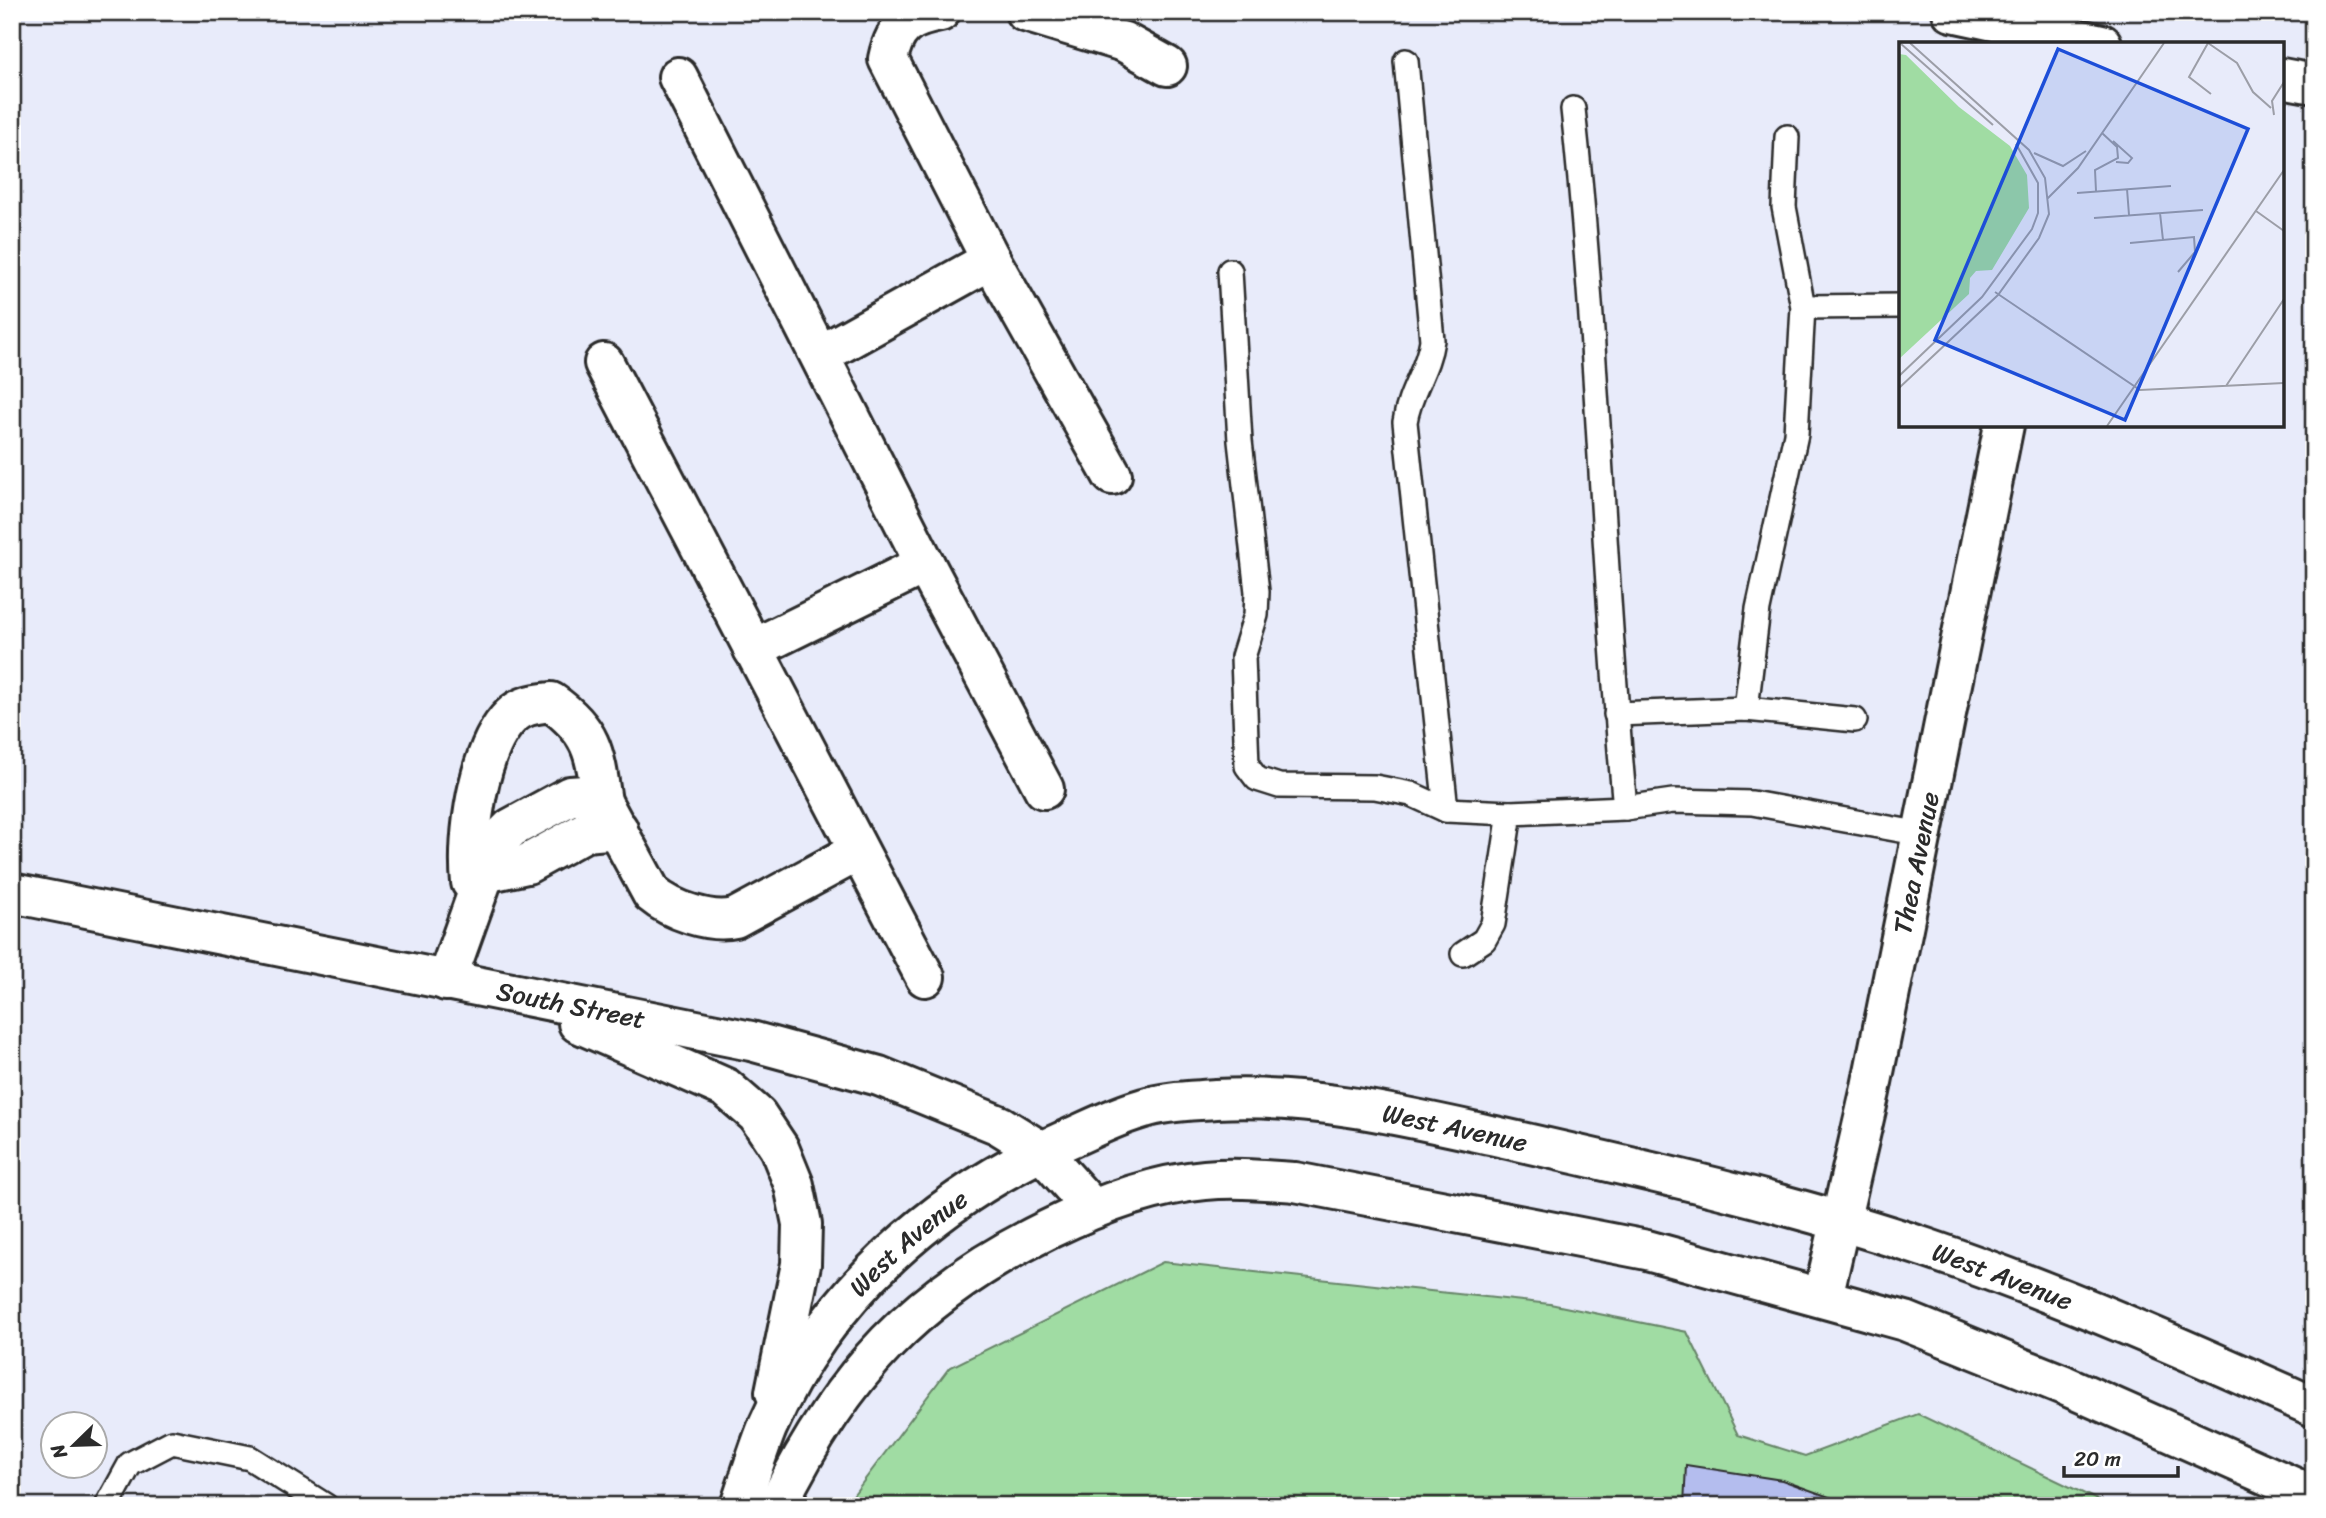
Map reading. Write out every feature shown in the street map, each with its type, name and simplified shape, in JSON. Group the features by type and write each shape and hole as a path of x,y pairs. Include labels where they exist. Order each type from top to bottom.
{"street":[{"path":"940,12 907,22 892,38 888,59 991,260 1112,475"},
{"path":"1025,12 1124,42 1167,66"},
{"path":"1952,12 2004,33 2086,35"},
{"path":"678,77 925,564 1044,789"},
{"path":"2284,78 2314,84"},
{"path":"820,355 991,260"},
{"path":"604,363 925,977"},
{"name":"Thea Avenue","path":"1823,1297 1870,1092 2004,427"},
{"path":"753,649 925,564"},
{"path":"479,889 470,875 474,827 485,762 493,740 511,716 528,705 551,702 574,718 596,756 610,815 652,894 676,908 725,920 746,913 858,852"},
{"path":"446,981 479,889 585,832 610,815"},
{"name":"South Street","path":"12,893 751,1041 879,1076 999,1125 1041,1151 1092,1208"},
{"path":"513,994 726,1088 757,1115 779,1149 794,1185 802,1224 801,1264 768,1428"},
{"name":"West Avenue","path":"740,1506 768,1428 820,1335 876,1266 911,1234 968,1192 1041,1151 1144,1108 1231,1098 1311,1101 1388,1112 1764,1199 1931,1250 2167,1342 2314,1407"},
{"name":"West Avenue","path":"777,1506 800,1459 842,1392 913,1315 978,1266 1092,1208 1168,1185 1206,1180 1295,1182 1647,1250 1823,1297 1905,1321 2064,1385 2314,1496"}],"lane":[{"path":"1406,61 1432,340 1429,359 1408,401 1405,422 1446,810"},
{"path":"1573,109 1596,382 1616,714 1625,808"},
{"path":"1746,709 1758,609 1796,434 1803,307 1784,207 1787,138"},
{"path":"1230,271 1240,441 1257,592 1256,615 1243,657 1247,766 1257,779 1279,786 1375,787 1411,794 1446,810 1510,813 1625,808 1673,801 1752,803 1922,835"},
{"path":"1803,307 1899,306"},
{"path":"1616,714 1746,709 1855,720"},
{"path":"1463,954 1483,940 1493,924 1510,813"},
{"path":"107,1506 130,1464 172,1442 250,1458 326,1506"}],"green space":[{"path":"1163,1262 1550,1304 1687,1332 1738,1435 1805,1456 1918,1414 2110,1506 845,1506 949,1368"}],"building":[{"path":"1686,1465 1782,1480 1854,1506 1684,1506"}]}
